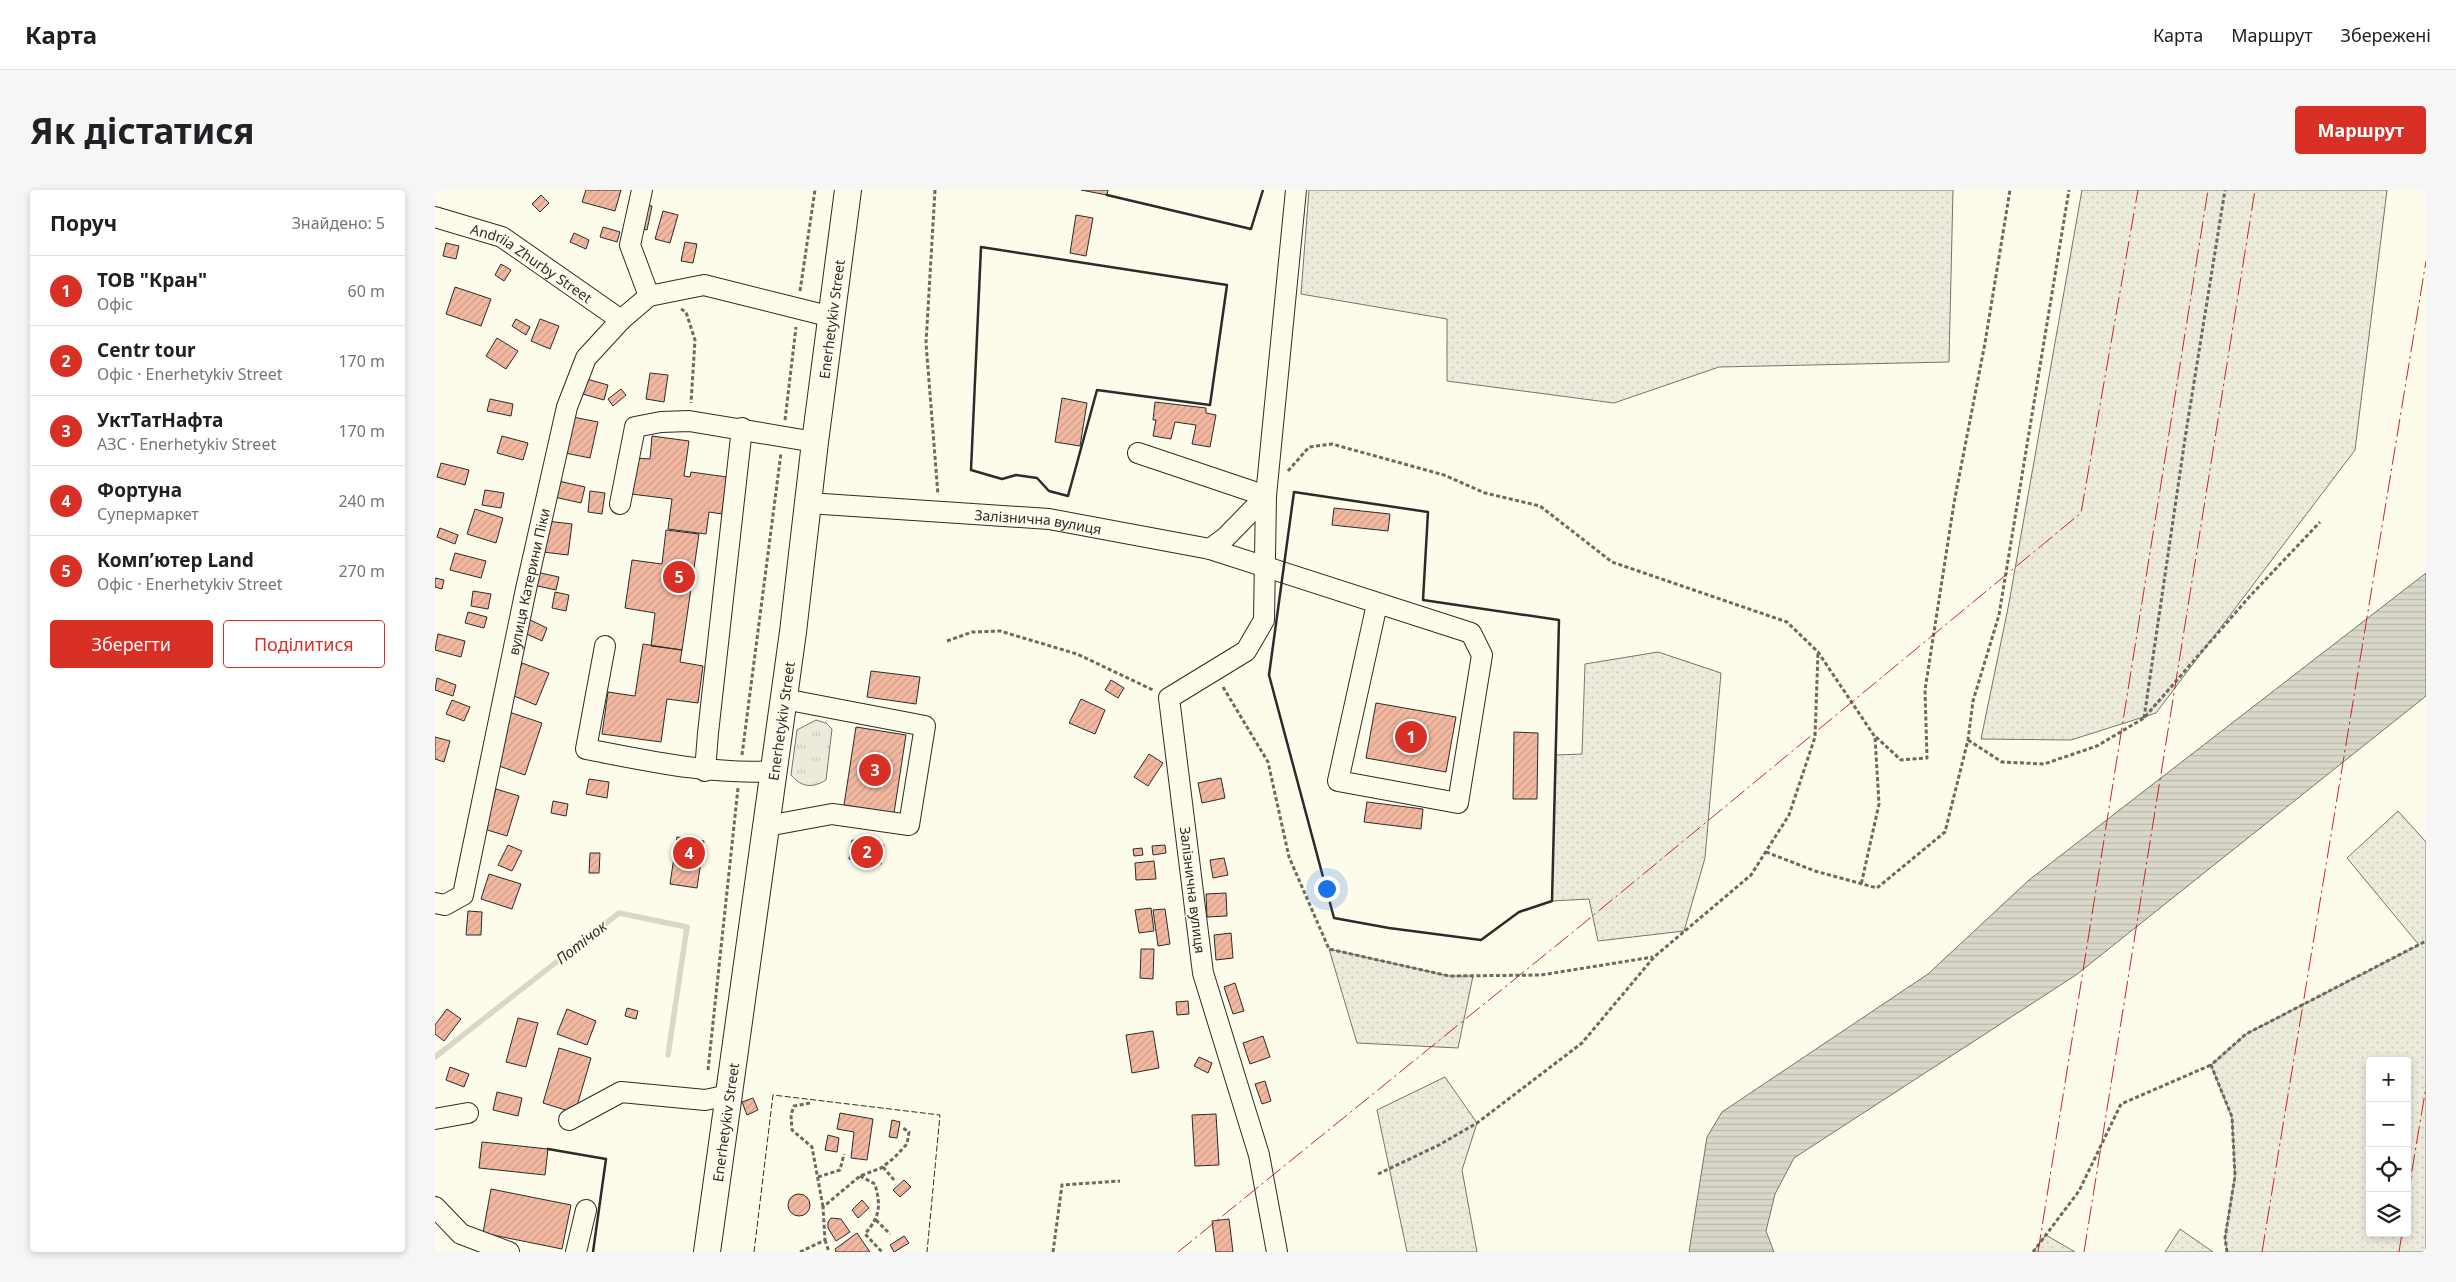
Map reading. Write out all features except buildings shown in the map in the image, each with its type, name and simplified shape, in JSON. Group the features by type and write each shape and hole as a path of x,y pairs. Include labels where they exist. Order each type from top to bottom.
{"main road":[{"name":"Enerhetykiv Street","path":"707,1252 717,1097 767,826 775,771 848,190"}],"street":[{"path":"642,190 630,244 649,296 704,285 798,307 831,317"},
{"path":"1169,698 1246,651 1264,620 1273,569 1266,496 1296,190"},
{"name":"Andriia Zhurby Street","path":"435,217 503,238 621,320"},
{"name":"вулиця Катерини Піки","path":"435,903 445,905 463,895 526,589 567,407 586,358 621,320 649,296"},
{"path":"620,504 635,427 661,422 689,421 742,428 783,438 815,442"},
{"path":"705,771 742,428"},
{"path":"1138,453 1266,496"},
{"path":"1210,549 1226,537 1266,496"},
{"name":"Залізнична вулиця","path":"808,503 939,510 1049,519 1210,549 1471,633 1482,655 1458,803 1337,782 1377,604"},
{"path":"605,646 586,750 705,771 740,773 775,771"},
{"name":"Залізнична вулиця","path":"1169,698 1203,973 1259,1155 1277,1252"},
{"path":"767,826 832,814 909,825 925,726 784,699"},
{"path":"569,1120 621,1092 717,1097"},
{"path":"435,1119 468,1112"},
{"path":"435,1207 461,1234 509,1252"},
{"path":"576,1252 586,1210"}],"path":[{"path":"717,1097 740,773 798,307 815,190"},
{"path":"935,190 927,343 939,510"},
{"path":"1266,496 1309,447 1332,444 1444,475 1485,493 1540,506 1612,562 1787,622 1818,652 1875,737 1901,760 1927,758 1925,690 1953,503 1985,342 2011,190"},
{"path":"1766,852 1815,871 1877,888 1945,832 1968,740 1973,701 1999,615 2069,190"},
{"path":"2145,718 2186,432 2225,190"},
{"path":"679,309 686,312 695,340 689,421"},
{"path":"1968,740 2002,762 2043,764 2097,746 2145,718 2250,596 2320,522"},
{"path":"947,641 972,632 1000,632 1077,654 1169,698"},
{"path":"1378,1174 1439,1145 1477,1123 1582,1043 1654,957 1751,875 1789,815 1815,737 1818,652"},
{"path":"1214,671 1268,762 1289,857 1329,949 1449,976 1541,975 1654,957"},
{"path":"1861,885 1879,804 1875,737"},
{"path":"2033,1252 2079,1191 2121,1104 2211,1065 2246,1034 2426,941"},
{"path":"2211,1065 2232,1118 2235,1176 2225,1238 2227,1252"},
{"path":"810,1102 794,1106 791,1115 792,1130 812,1147 823,1207 825,1240 829,1252"},
{"path":"823,1207 860,1176 883,1167 907,1144 909,1132 903,1128"},
{"path":"818,1177 840,1170 844,1154"},
{"path":"883,1167 895,1181"},
{"path":"860,1176 875,1184 880,1201 876,1220 865,1234 881,1252"},
{"path":"1053,1252 1062,1185 1120,1181"},
{"path":"876,1220 890,1234"},
{"path":"800,1252 809,1250 825,1240"}],"green space":[{"path":"1309,190 1953,190 1949,362 1719,367 1614,403 1447,381 1447,319 1301,294"},
{"path":"2082,190 2387,190 2355,450 2156,713 2071,740 1981,739 2009,603"},
{"path":"1658,652 1721,673 1705,858 1684,931 1598,941 1589,899 1552,901 1556,755 1582,754 1585,664"},
{"path":"816,720 826,723 832,729 826,780 808,785 799,782 791,775 797,730"},
{"path":"2398,811 2426,842 2426,1252 2227,1252 2225,1238 2235,1176 2232,1118 2211,1065 2246,1034 2419,945 2347,858"},
{"path":"1329,949 1449,976 1473,976 1458,1048 1357,1043"},
{"path":"1445,1077 1477,1123 1462,1170 1477,1252 1407,1252 1377,1110"},
{"path":"2180,1229 2213,1252 2165,1252"},
{"path":"2046,1235 2075,1252 2033,1252"}],"shaded area":[{"path":"2426,573 2426,696 2076,975 1794,1158 1775,1194 1766,1231 1774,1252 1689,1252 1707,1137 1722,1112 1928,974 2029,880"}],"waterway":[{"name":"Потічок","path":"435,1057 619,913 687,927 668,1055"}],"fence":[{"path":"754,1252 773,1095 940,1115 927,1252"}],"wall":[{"path":"1107,195 1251,229 1263,190"},
{"path":"981,247 1227,285 1210,405 1097,390 1068,496 1049,491 1037,478 1016,475 1002,479 971,470 981,247"},
{"path":"1294,492 1428,512 1423,600 1559,620 1552,901 1519,912 1481,940 1389,928 1334,918 1269,675 1294,492"},
{"path":"548,1149 606,1159 593,1252"}],"power":[{"path":"1178,1252 1584,923 2081,513 2138,190"},
{"path":"2038,1252 2208,190"},
{"path":"2084,1252 2255,190"},
{"path":"2262,1252 2426,261"},
{"path":"2408,1192 2426,1087"},
{"path":"2399,1252 2401,1237"}],"place":[{"name":"Комп’ютер Land","path":"679,577"},
{"name":"ТОВ \"Кран\"","path":"1411,737"},
{"name":"УктТатНафта","path":"875,770"},
{"name":"Centr tour","path":"867,852"},
{"name":"Фортуна","path":"689,853"}]}
